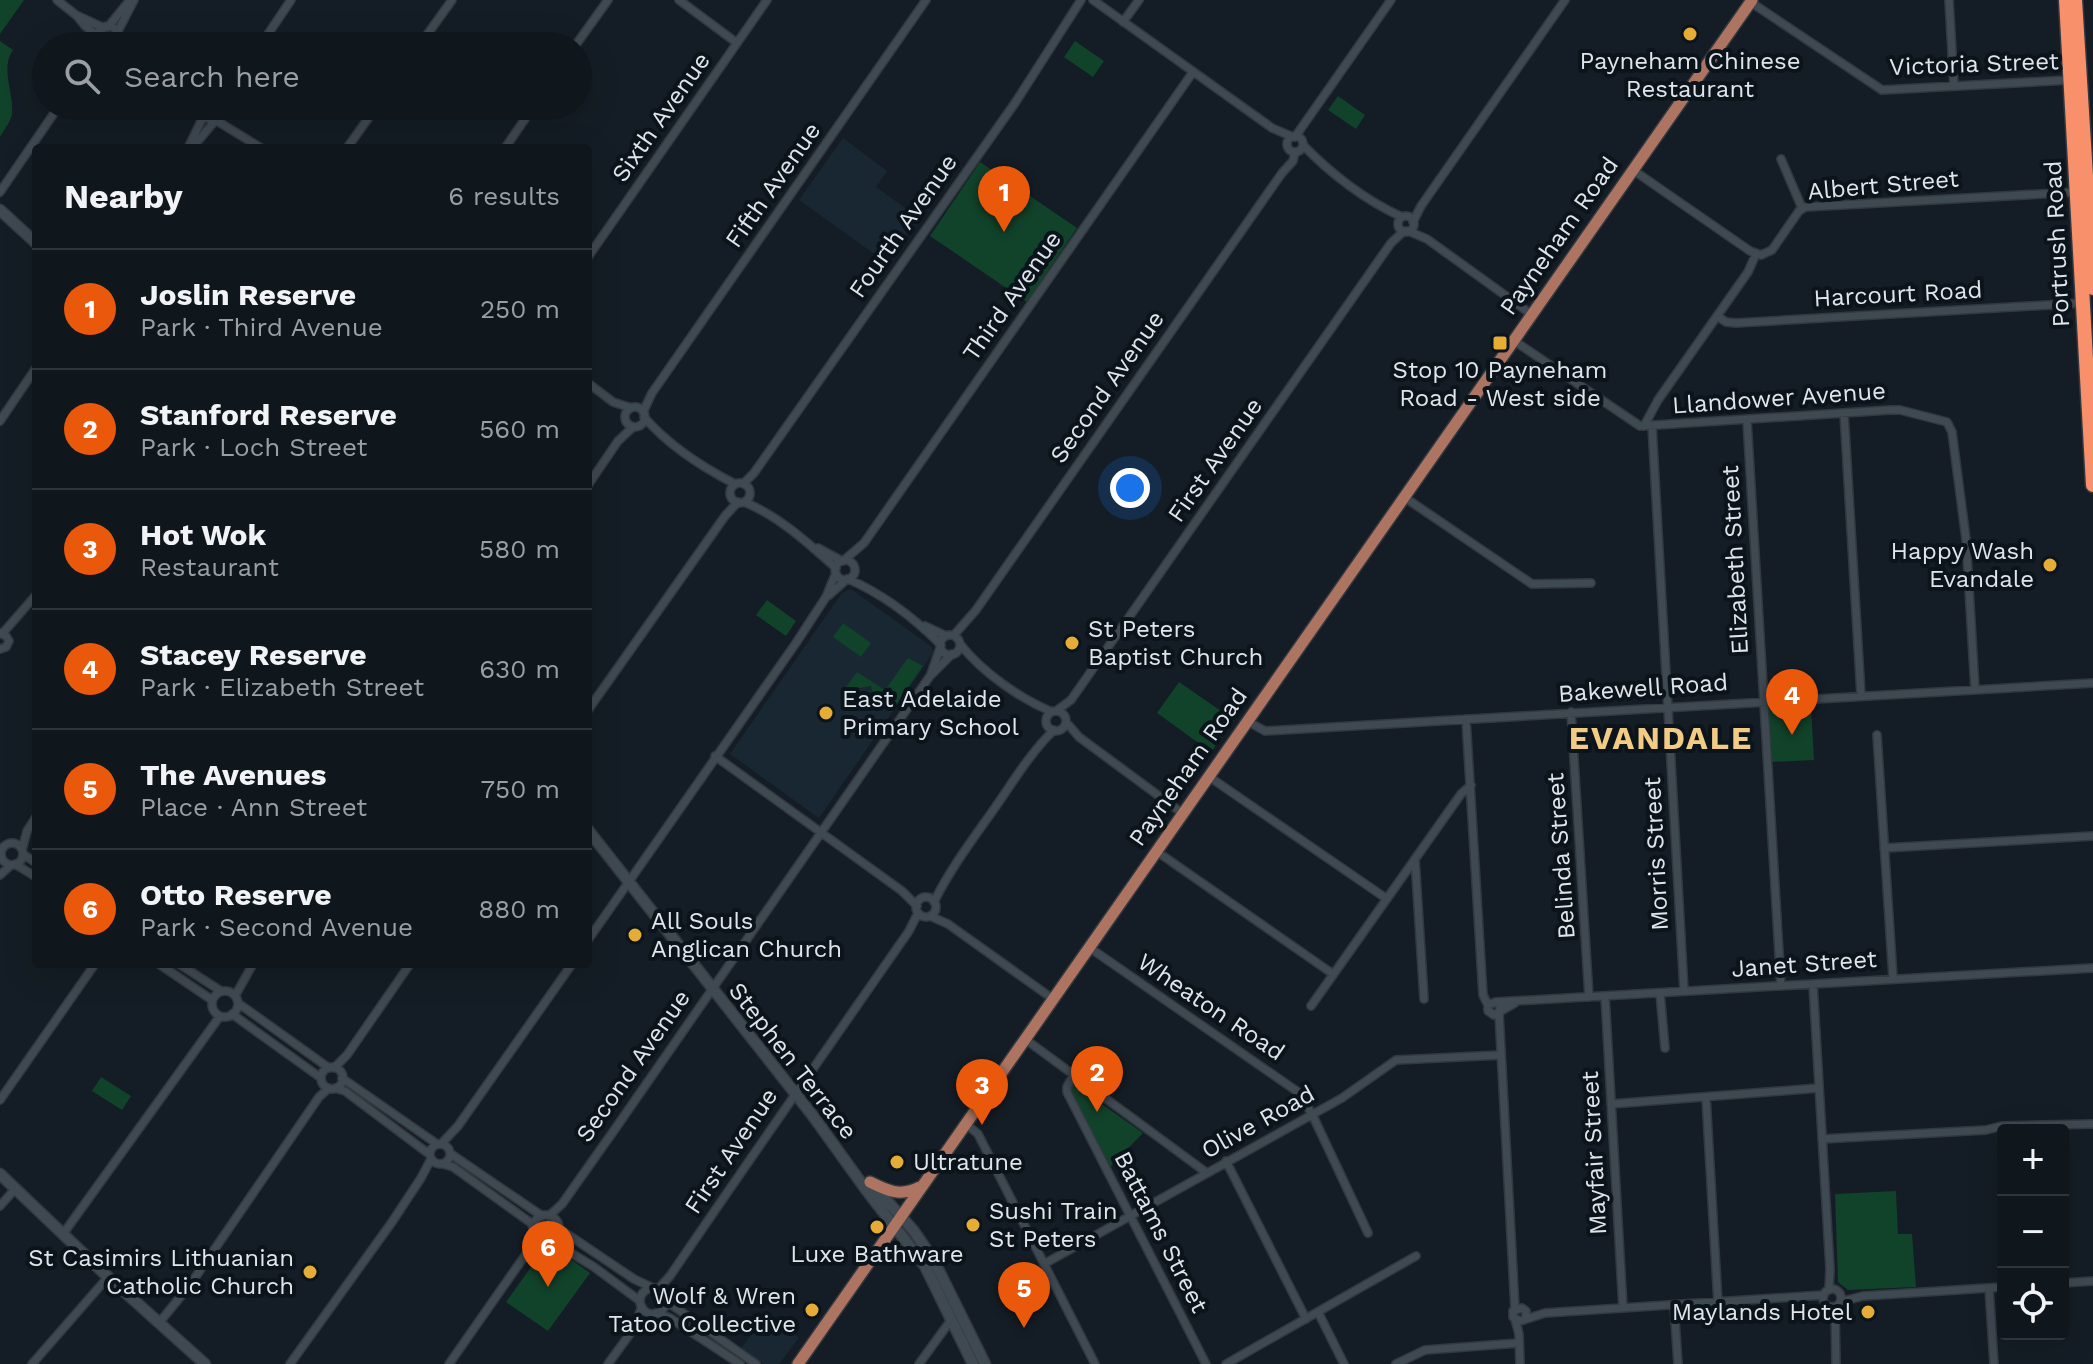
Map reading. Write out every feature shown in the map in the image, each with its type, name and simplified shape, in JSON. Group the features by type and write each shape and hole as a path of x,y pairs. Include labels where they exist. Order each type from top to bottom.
{"highway":[{"name":"Portrush Road","path":"2066,0 2080,83"},
{"name":"Portrush Road","path":"2075,0 2080,83 2082,303 2093,485"},
{"name":"Portrush Road","path":"2082,192 2093,288"}],"main road":[{"name":"Payneham Road","path":"798,1364 1750,1"},
{"path":"0,210 32,239"},
{"name":"Stephen Terrace","path":"592,835 849,1164 898,1222"},
{"name":"Stephen Terrace","path":"849,1164 870,1182 898,1222"},
{"path":"0,1174 205,1364"},
{"path":"870,1182 896,1194 911,1192 924,1185"},
{"path":"898,1222 933,1259 973,1364"},
{"path":"955,1316 985,1364"}],"street":[{"path":"57,0 76,15 90,32"},
{"path":"103,32 132,0"},
{"path":"119,32 132,0"},
{"path":"269,32 291,0"},
{"path":"429,32 452,0"},
{"path":"585,32 608,0"},
{"path":"679,0 737,43"},
{"name":"Sixth Avenue","path":"592,251 767,0"},
{"name":"Fifth Avenue","path":"592,479 926,0"},
{"name":"Fourth Avenue","path":"592,704 1015,103 1081,0"},
{"path":"1093,0 1272,128 1292,150 1318,161"},
{"path":"1123,22 1139,0"},
{"path":"1292,150 1306,121 1391,0"},
{"name":"First Avenue","path":"660,1293 795,1093 909,931 917,927 926,908 1056,721 1565,0"},
{"path":"1949,0 1954,86"},
{"name":"Victoria Street","path":"1750,1 1878,89 2080,83"},
{"path":"76,15 114,32"},
{"name":"Third Avenue","path":"843,561 864,543 1193,72"},
{"path":"33,144 49,120"},
{"path":"191,144 199,120"},
{"path":"232,120 250,141"},
{"path":"350,144 367,120"},
{"path":"508,144 524,120"},
{"path":"194,144 216,122 255,144"},
{"path":"1272,128 1298,139 1318,161 1531,314"},
{"path":"1292,150 1298,139"},
{"path":"0,192 32,145"},
{"name":"Second Avenue","path":"930,676 940,645 955,639 966,624 1282,173 1292,150"},
{"path":"1781,159 1802,208"},
{"path":"1633,170 1756,254 1748,272 1658,400 1648,426"},
{"name":"Albert Street","path":"1756,254 1772,250 1802,208 2082,192"},
{"name":"Harcourt Road","path":"1717,316 1726,322 1736,323 2082,303"},
{"name":"Llandower Avenue","path":"1513,340 1636,424 1648,426 1900,410 1941,420 1950,427 1966,539 1975,689"},
{"path":"0,421 32,374"},
{"path":"592,386 635,417 643,430 660,435 809,544 842,579 873,590"},
{"path":"1844,413 1861,695"},
{"name":"Elizabeth Street","path":"1747,420 1781,986"},
{"name":"Morris Street","path":"1648,426 1669,706 1684,991"},
{"path":"1404,497 1532,584 1591,583"},
{"name":"Third Avenue","path":"855,570 864,543"},
{"path":"809,544 851,562 873,590 919,623 944,652 973,661"},
{"path":"826,597 836,570 843,561"},
{"path":"592,934 826,597 853,576 855,570"},
{"path":"0,649 8,645 3,635 32,600"},
{"path":"919,623 955,639 973,661 1182,813"},
{"name":"Second Avenue","path":"552,1220 930,676 959,649 955,639"},
{"name":"Bakewell Road","path":"1247,721 1265,731 2093,683"},
{"name":"Belinda Street","path":"1571,712 1589,997"},
{"path":"1466,719 1484,989 1492,1003 1500,1005 1497,1013 1515,1290 1522,1312 1520,1364"},
{"path":"1877,735 1893,978"},
{"path":"715,756 1053,999"},
{"path":"1208,776 1387,899"},
{"path":"1311,1006 1461,794 1471,785"},
{"path":"0,875 11,844 32,823"},
{"path":"5,860 19,862 27,831"},
{"path":"1884,848 2093,836"},
{"path":"0,838 32,860"},
{"path":"1156,851 1333,974"},
{"path":"1415,859 1424,999"},
{"path":"5,860 32,875"},
{"name":"Wheaton Road","path":"1090,948 1301,1095 1368,1233"},
{"path":"0,1100 92,968"},
{"path":"165,968 212,1000 217,1013"},
{"path":"186,968 230,995 634,1279 660,1293 756,1364"},
{"path":"212,1000 230,995 250,968"},
{"path":"159,1323 190,1285 319,1097 327,1085 331,1068 347,1055 407,968"},
{"path":"290,1364 435,1160 439,1144 458,1126 569,968"},
{"name":"Janet Street","path":"1492,1003 2093,968"},
{"path":"1813,984 1836,1364"},
{"path":"1660,993 1665,1048"},
{"path":"230,995 232,1014"},
{"name":"Mayfair Street","path":"1605,996 1623,1308"},
{"name":"Janet Street","path":"1497,1013 1517,1002"},
{"path":"1492,1003 1488,1011 1497,1013"},
{"path":"217,1013 232,1014 327,1085 345,1091 435,1160 453,1167 531,1223 534,1231 546,1240 594,1267 653,1313 670,1318 740,1364"},
{"path":"63,1234 217,1013"},
{"path":"1025,1039 1207,1173"},
{"path":"327,1085 339,1086 347,1055"},
{"name":"Olive Road","path":"1044,1264 1342,1098 1396,1060 1501,1055"},
{"name":"Battams Street","path":"1073,1076 1067,1090 1206,1364"},
{"path":"1611,1104 1819,1088"},
{"path":"1706,1097 1718,1303"},
{"path":"965,1123 978,1134 1095,1364"},
{"path":"1822,1139 1986,1130 2002,1126 2093,1124"},
{"path":"435,1160 447,1162 458,1126"},
{"path":"1226,1161 1306,1319"},
{"path":"0,1206 15,1189"},
{"path":"449,1364 526,1254 537,1218 552,1220"},
{"path":"526,1254 555,1237 552,1220"},
{"path":"1226,1364 1416,1256"},
{"path":"32,1364 108,1277"},
{"path":"2069,1283 2093,1281"},
{"path":"1519,1339 1515,1319 1522,1312 1997,1287"},
{"path":"1989,1288 1994,1364"},
{"path":"632,1331 644,1292 660,1293"},
{"path":"608,1364 632,1331 653,1313 662,1310 660,1293"},
{"path":"1674,1305 1678,1364"},
{"path":"1318,1312 1344,1364"},
{"path":"919,1364 955,1316"},
{"path":"1396,1364 1425,1350 1519,1339"}],"shaded area":[{"path":"843,138 887,171 876,187 919,218 887,263 799,200"},
{"name":"East Adelaide Primary School","path":"851,589 932,647 933,653 819,818 730,754 842,593"},
{"path":"767,1314 799,1338 779,1364 763,1364 741,1348"}],"green space":[{"path":"0,0 24,0 0,34"},
{"path":"0,41 13,50 7,73 12,114 0,137"},
{"path":"1075,41 1104,61 1093,77 1064,57"},
{"path":"1338,96 1365,115 1356,129 1328,110"},
{"path":"980,162 1077,228 1027,302 930,236"},
{"path":"767,600 796,621 786,636 756,615"},
{"path":"843,623 871,643 861,657 833,637"},
{"path":"908,658 923,666 891,712 882,706 880,697 874,699 871,686 843,691 857,672 885,690"},
{"path":"1179,682 1234,720 1211,752 1157,713"},
{"path":"1811,707 1814,760 1772,762 1769,709"},
{"path":"101,1077 131,1096 122,1110 92,1091"},
{"path":"1072,1083 1143,1133 1110,1167 1070,1091"},
{"path":"1896,1191 1898,1234 1912,1234 1916,1287 1848,1290 1838,1282 1835,1194"},
{"path":"548,1243 590,1273 548,1331 506,1302"}],"place":[{"name":"Payneham Chinese Restaurant","path":"1690,34"},
{"name":"Joslin Reserve","path":"1004,232"},
{"name":"Stop 10 Payneham Road - West side","path":"1500,343"},
{"name":"Happy Wash Evandale","path":"2050,565"},
{"name":"St Peters Baptist Church","path":"1072,643"},
{"name":"East Adelaide Primary School","path":"826,713"},
{"name":"Stacey Reserve","path":"1792,735"},
{"name":"All Souls Anglican Church","path":"635,935"},
{"name":"Stanford Reserve","path":"1097,1112"},
{"name":"Hot Wok","path":"982,1125"},
{"name":"Ultratune","path":"897,1162"},
{"name":"Sushi Train St Peters","path":"973,1225"},
{"name":"Luxe Bathware","path":"877,1227"},
{"name":"St Casimirs Lithuanian Catholic Church","path":"310,1272"},
{"name":"Otto Reserve","path":"548,1287"},
{"name":"Wolf & Wren Tatoo Collective","path":"812,1310"},
{"name":"Maylands Hotel","path":"1868,1312"},
{"name":"The Avenues","path":"1024,1328"}],"district":[{"name":"EVANDALE","path":"1661,738"}]}
